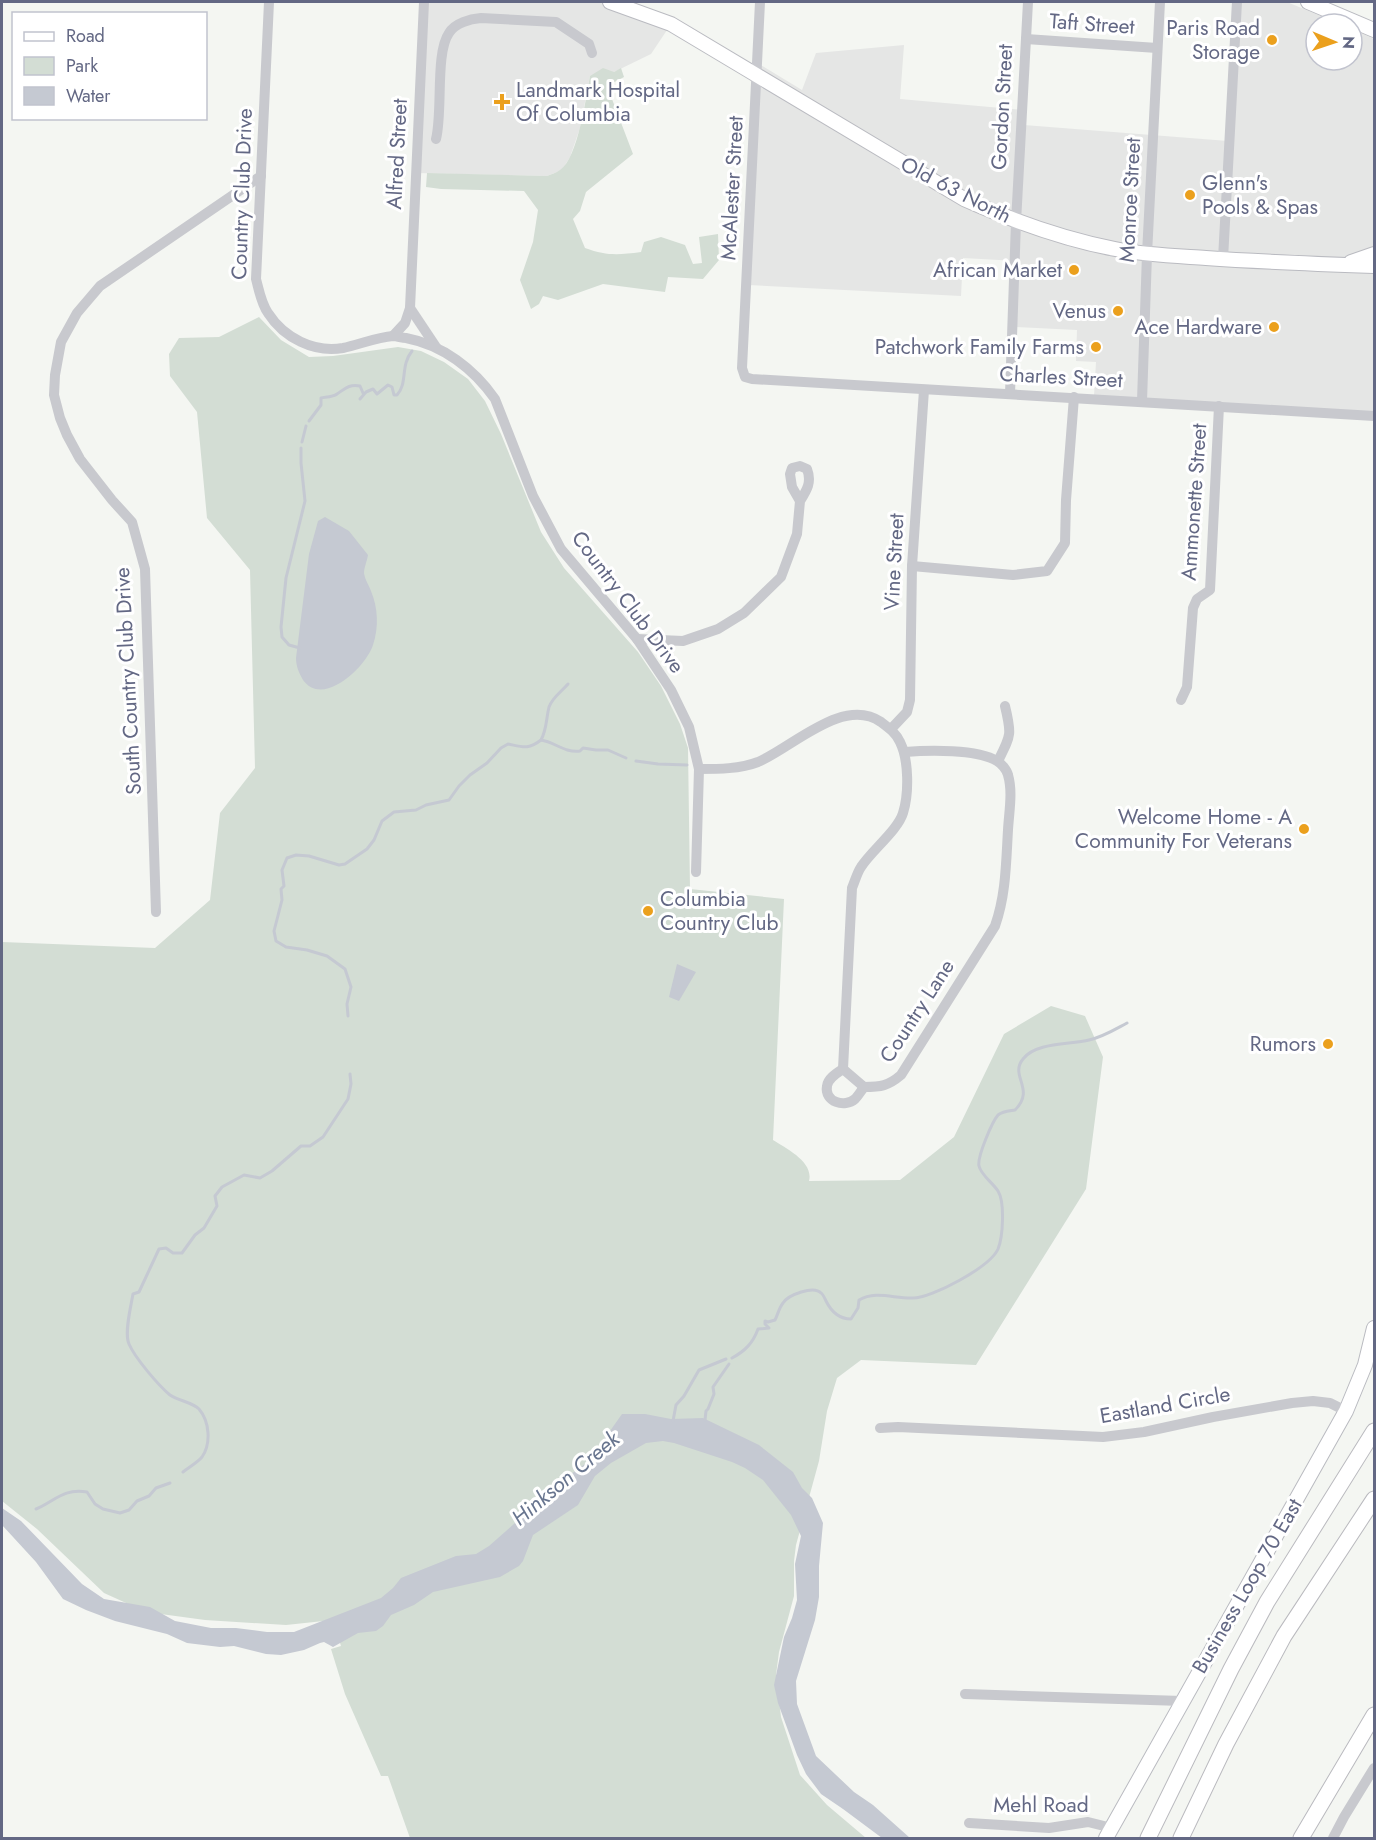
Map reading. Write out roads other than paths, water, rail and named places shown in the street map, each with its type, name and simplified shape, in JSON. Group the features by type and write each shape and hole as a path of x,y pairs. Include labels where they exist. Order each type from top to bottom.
{"highway":[{"path":"1148,1839 1231,1669 1267,1602 1374,1431"},
{"path":"1181,1839 1226,1744 1284,1636 1374,1498"},
{"path":"1301,1839 1374,1715"}],"main road":[{"name":"Old 63 North","path":"610,2 671,24 964,199 1016,222 1080,241 1147,254 1374,266"},
{"path":"1308,2 1374,30"},
{"path":"1341,265 1374,254"},
{"name":"Business Loop 70 East","path":"1109,1833 1346,1411 1365,1365 1374,1328"}],"street":[{"name":"Country Club Drive","path":"269,2 256,279 260,296 268,313 295,340 310,347 340,348 393,336 436,347 461,363 491,394 533,496 561,549 637,639 671,690 689,727 699,769 696,872"},
{"name":"Alfred Street","path":"393,336 405,322 410,308 424,2"},
{"name":"McAlester Street","path":"745,377 742,368 760,2"},
{"name":"Gordon Street","path":"1010,394 1016,222 1028,2"},
{"name":"Monroe Street","path":"1142,401 1156,48 1160,2"},
{"path":"1223,259 1237,2"},
{"path":"436,139 440,118 443,48 449,32 469,19 556,22 589,44 592,52"},
{"name":"Taft Street","path":"1026,39 1156,48"},
{"name":"South Country Club Drive","path":"156,912 145,569 132,522 80,459 67,435 54,395 55,375 61,342 68,327 100,286 261,176"},
{"path":"410,308 436,347"},
{"name":"Charles Street","path":"745,377 924,390 1374,416"},
{"name":"Vine Street","path":"891,729 907,712 910,700 912,566 924,390"},
{"path":"912,566 1013,575 1047,571 1065,543 1074,398"},
{"name":"Ammonette Street","path":"1181,700 1186,687 1193,608 1197,599 1210,590 1219,406"},
{"path":"637,639 683,640 718,629 744,613 781,577 797,534 800,501"},
{"path":"699,769 742,766 758,762 835,718 853,714 873,717 891,729 899,738 905,752 925,750 980,754 998,761 1009,737 1010,728 1005,706"},
{"name":"Country Lane","path":"843,1069 852,888 860,868 902,817 907,800 905,752"},
{"name":"Country Lane","path":"864,1087 890,1084 901,1075 995,926 1001,910 1004,890 1011,788 1007,771 998,761"},
{"path":"843,1069 864,1087 855,1099 840,1104 831,1100 826,1086 831,1078 843,1069"},
{"name":"Eastland Circle","path":"880,1428 1103,1437 1144,1432 1213,1417 1303,1402 1330,1403 1346,1411"},
{"path":"965,1695 1182,1701"},
{"path":"1333,1839 1374,1768"},
{"name":"Mehl Road","path":"969,1823 1049,1828 1088,1822 1109,1833"}],"water":[{"path":"325,517 349,531 368,555 364,573 375,604 377,624 373,645 362,664 343,681 332,687 321,689 311,687 303,680 296,658 309,554 318,521"},
{"path":"677,964 696,972 679,1001 669,997"},
{"path":"622,1414 645,1414 671,1419 703,1418 759,1445 793,1472 802,1488 812,1498 823,1523 819,1597 815,1620 796,1681 797,1704 816,1756 854,1792 873,1805 910,1838 882,1838 821,1794 806,1774 797,1755 778,1703 774,1685 784,1637 797,1600 795,1564 801,1536 791,1515 763,1480 732,1462 674,1443 663,1441 646,1443 611,1463 595,1476 578,1505 533,1535 519,1566 500,1577 433,1592 414,1605 391,1615 376,1631 358,1633 333,1647 324,1642 304,1650 281,1655 266,1654 234,1646 220,1647 187,1643 167,1634 115,1621 86,1610 63,1599 36,1562 2,1525 2,1508 21,1521 82,1584 104,1599 150,1607 175,1621 211,1628 294,1632 381,1598 401,1578 456,1556 476,1554 489,1546 532,1508 547,1491 588,1462"}],"waterway":[{"path":"360,399 366,392 373,389 377,394 388,385 392,387 394,395 397,395 402,385 408,357 412,351"},
{"path":"309,421 321,405 321,398 334,396 352,386 360,386 363,393"},
{"path":"302,442 306,426"},
{"path":"300,648 289,645 282,637 281,627 286,578 305,501 301,448"},
{"path":"541,740 550,704 568,684"},
{"path":"348,1016 347,1004 351,987 345,969 327,956 286,947 276,941 274,931 282,900 281,889 284,886 282,870 287,858 296,855 309,856 339,865 345,864 367,849 374,840 382,821 394,812 416,810 426,805 449,800 470,775 508,744 522,747 541,740 574,751 580,751 583,748 608,750 626,758"},
{"path":"636,761 687,765"},
{"path":"732,1358 748,1346 758,1329 769,1328 765,1321 775,1320 780,1307 786,1300 801,1292 818,1291 836,1314 851,1319 858,1308 859,1300 865,1297 879,1295 922,1297 960,1280 984,1264 993,1256 1000,1244 1002,1211 998,1191 982,1173 979,1166 980,1155 998,1115 1015,1110 1021,1102 1023,1089 1019,1065 1023,1059 1036,1050 1094,1039 1127,1023"},
{"path":"183,1472 200,1459 205,1452 208,1440 207,1426 199,1409 170,1395 132,1350 127,1333 133,1294 139,1292 159,1249 166,1248 173,1253 182,1253 195,1235 204,1228 217,1206 215,1196 222,1187 244,1175 260,1178 272,1171 301,1146 310,1146 323,1137 348,1099 350,1074"},
{"path":"673,1421 676,1405 699,1370 726,1359"},
{"path":"705,1420 706,1411 714,1394 713,1387 729,1364"},
{"path":"36,1509 60,1496 79,1491 87,1492 95,1504 103,1509 120,1513 129,1510 137,1501 149,1496 156,1488 170,1483"}],"place":[{"name":"Paris Road Storage","path":"1272,40"},
{"name":"Landmark Hospital Of Columbia","path":"502,102"},
{"name":"Glenn's Pools & Spas","path":"1190,195"},
{"name":"African Market","path":"1074,270"},
{"name":"Venus","path":"1118,311"},
{"name":"Ace Hardware","path":"1274,327"},
{"name":"Patchwork Family Farms","path":"1096,347"},
{"name":"Welcome Home - A Community For Veterans","path":"1304,829"},
{"name":"Columbia Country Club","path":"648,911"},
{"name":"Rumors","path":"1328,1044"}],"water label":[{"name":"Hinkson Creek","path":"565,1478"}]}
